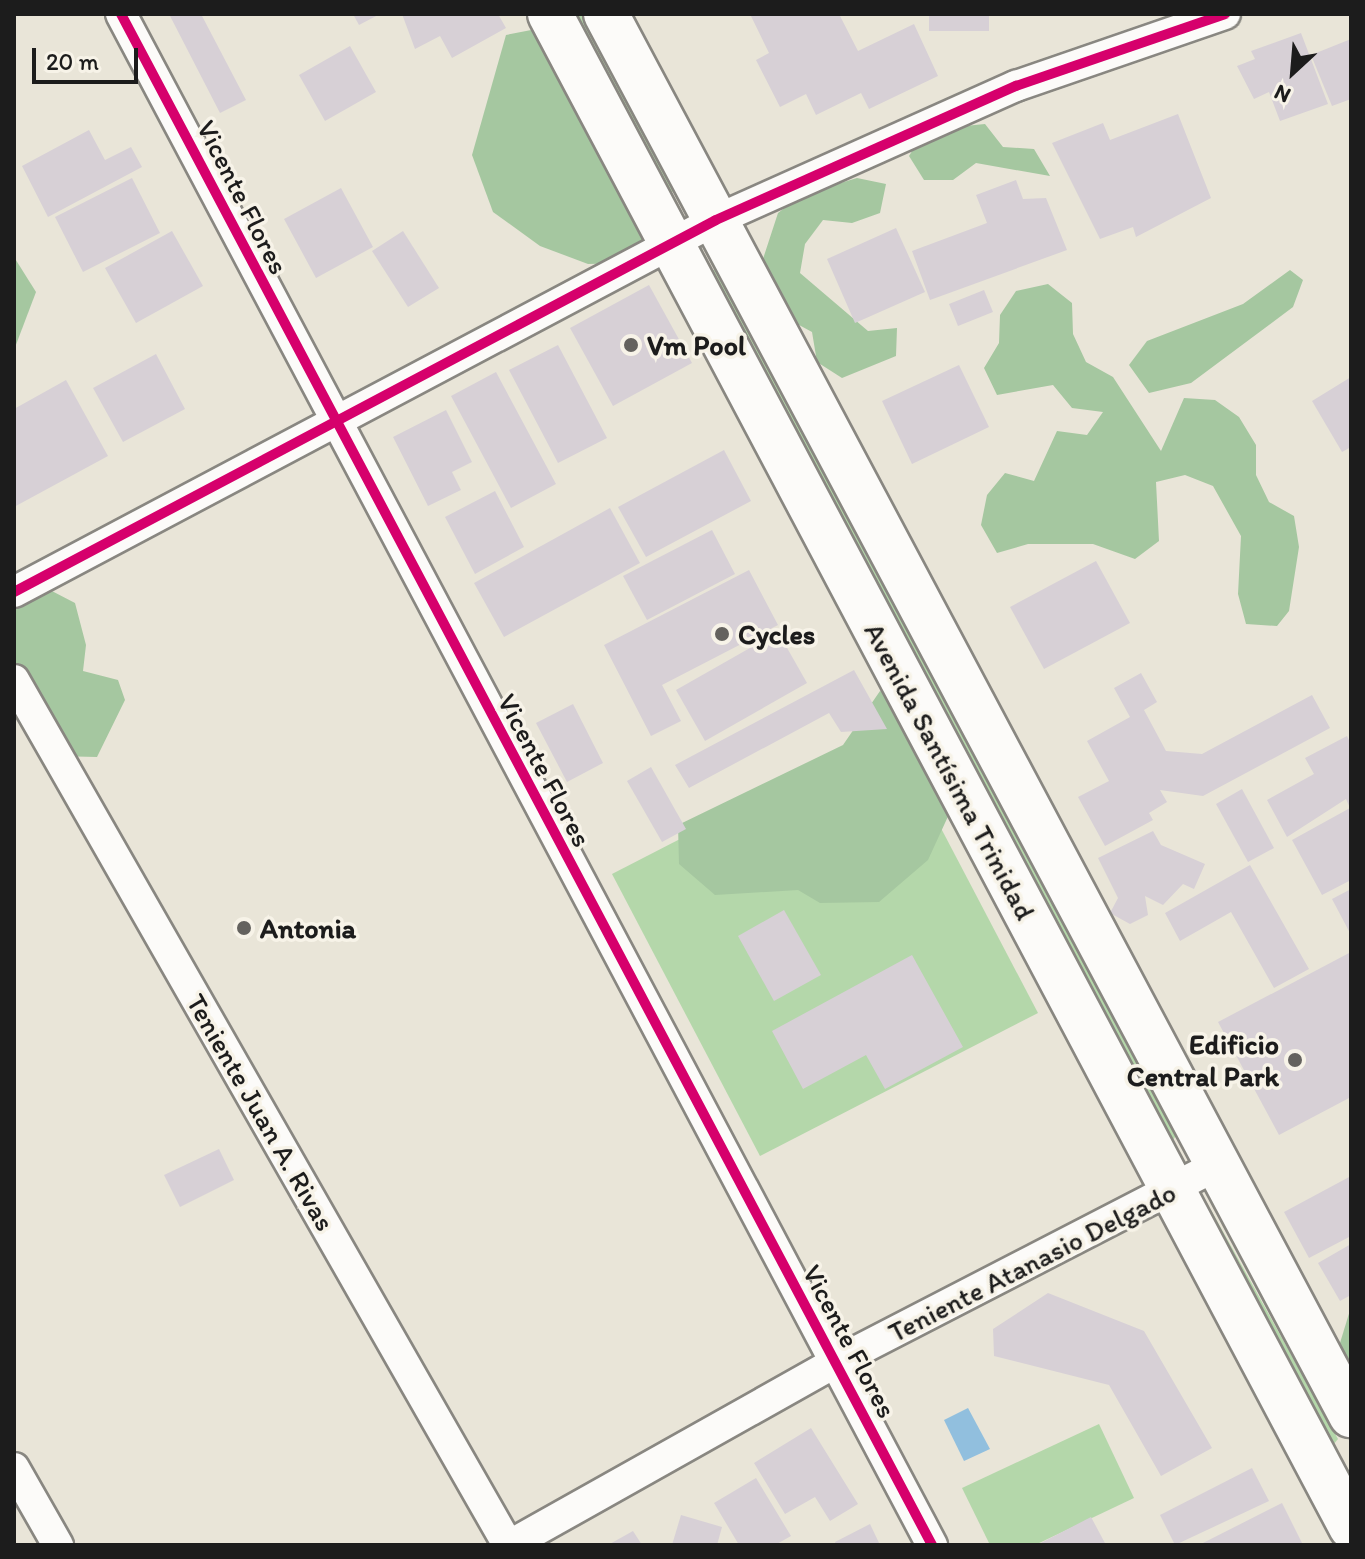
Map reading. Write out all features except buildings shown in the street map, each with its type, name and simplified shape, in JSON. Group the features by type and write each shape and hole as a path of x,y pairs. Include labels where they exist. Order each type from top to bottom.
{"main road":[{"name":"Avenida Santísima Trinidad","path":"550,14 1172,1191 1344,1498"},
{"name":"Avenida Santísima Trinidad","path":"606,14 1351,1415"}],"street":[{"name":"Vicente Flores","path":"121,14 333,423 932,1545"},
{"path":"14,592 716,220 1016,86 1225,14"},
{"name":"Teniente Juan A. Rivas","path":"14,680 509,1545"},
{"name":"Teniente Atanasio Delgado","path":"509,1545 834,1363 1218,1165"},
{"path":"14,1468 58,1545"}],"green space":[{"path":"575,14 586,14 675,193 670,191"},
{"path":"557,25 663,218 629,263 588,264 540,246 493,212 472,155 506,35"},
{"path":"985,124 1003,147 1034,149 1050,176 976,163 953,180 924,180 909,156 925,130"},
{"path":"857,178 886,184 880,213 852,223 823,220 805,244 800,273 868,331 897,328 896,356 842,378 817,362 812,332 788,319 760,268 778,213 801,195"},
{"path":"14,257 36,292 14,350"},
{"path":"716,267 1177,1134 1173,1140 712,272"},
{"path":"1290,270 1303,280 1293,307 1191,383 1149,393 1129,365 1147,341 1243,304"},
{"path":"1048,284 1072,303 1073,334 1086,362 1113,377 1161,451 1184,398 1215,400 1239,417 1256,445 1256,475 1269,502 1294,516 1299,547 1289,611 1277,626 1246,624 1238,594 1241,536 1213,486 1185,475 1156,482 1159,541 1135,559 1093,544 1028,544 997,553 981,525 987,495 1005,473 1034,481 1057,431 1087,435 1103,412 1072,408 1053,385 997,395 984,368 999,343 1000,315 1016,291"},
{"path":"48,589 75,603 86,645 83,671 118,680 125,700 97,757 55,756 14,671 14,598"},
{"path":"880,691 928,708 956,799 928,860 879,902 820,903 798,890 715,895 679,864 678,825 843,745"},
{"path":"890,731 1038,1013 760,1156 612,874"},
{"path":"1211,1210 1338,1439 1333,1445 1209,1212"},
{"path":"1351,1307 1351,1372 1336,1356"},
{"path":"1099,1424 1134,1498 1035,1545 990,1545 962,1488"}],"water":[{"path":"968,1408 990,1449 964,1461 944,1420"}],"cycle path":[{"path":"121,14 932,1545"},
{"path":"14,592 716,220 1016,86 1225,14"}],"place":[{"name":"Vm Pool","path":"631,345"},
{"name":"Cycles","path":"722,634"},
{"name":"Antonia","path":"244,928"},
{"name":"Edificio Central Park","path":"1295,1060"}]}
